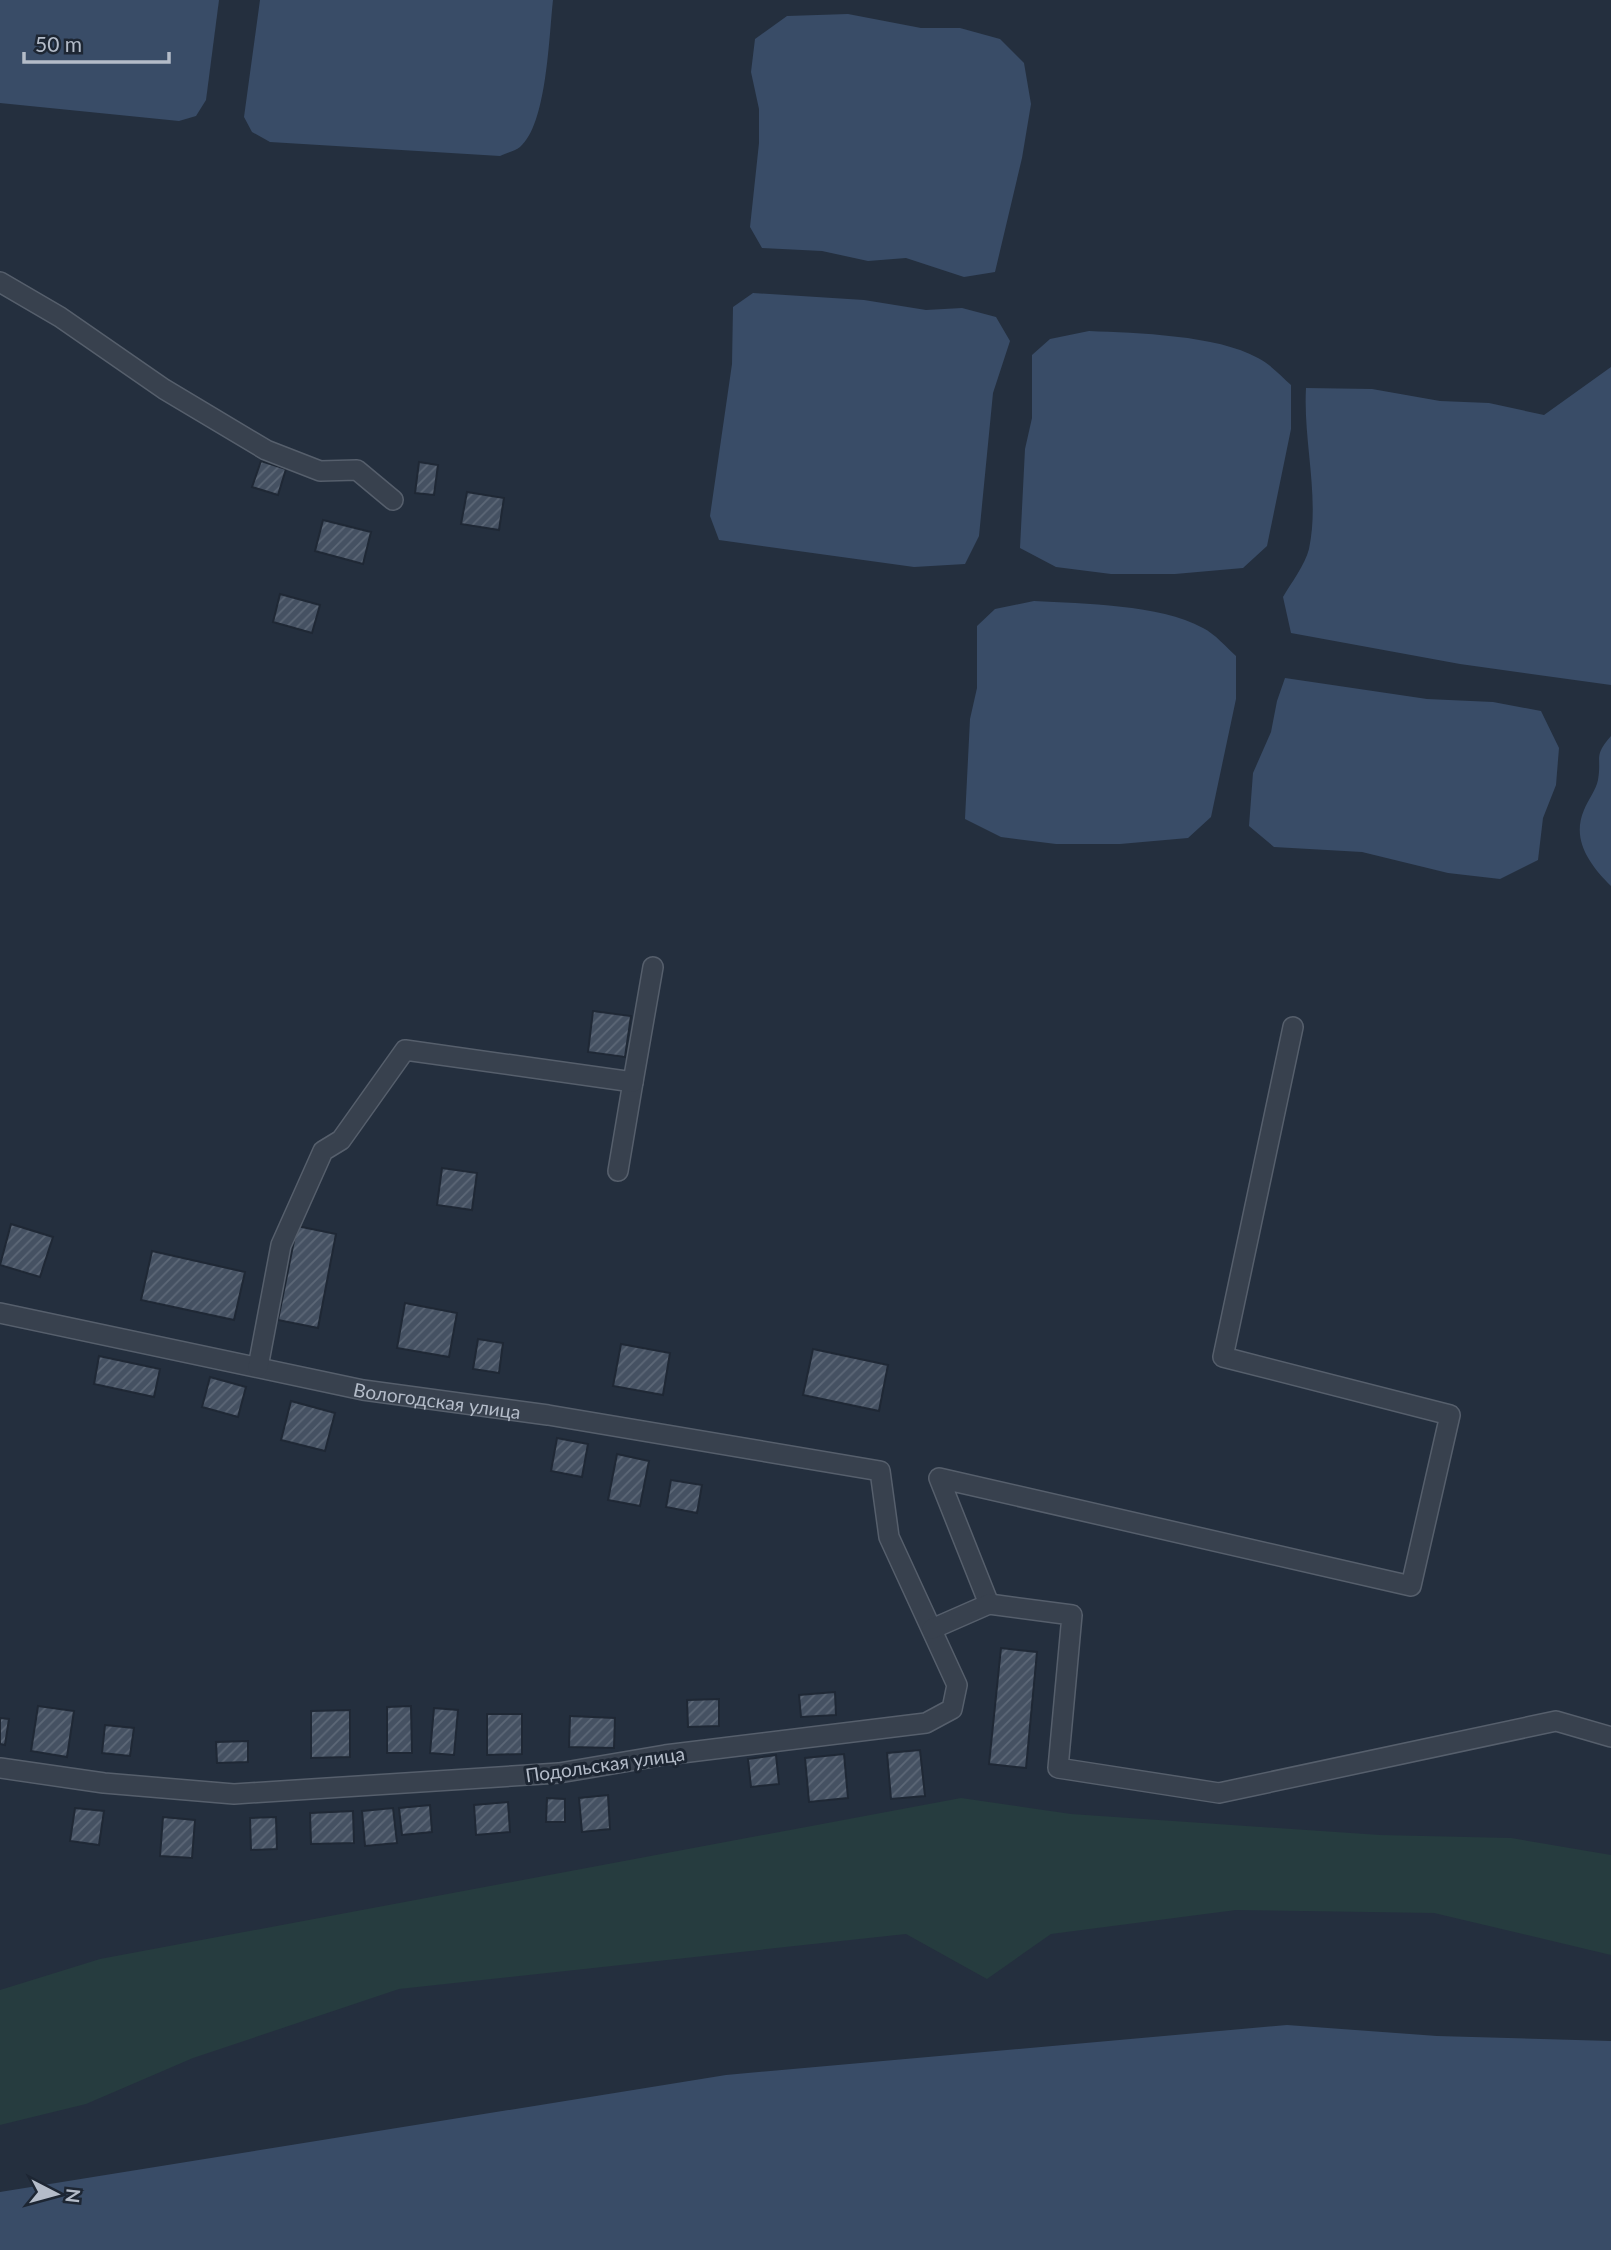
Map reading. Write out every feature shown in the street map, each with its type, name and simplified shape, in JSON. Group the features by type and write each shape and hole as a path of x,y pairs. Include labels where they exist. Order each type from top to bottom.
{"street":[{"path":"0,282 60,317 164,389 266,450 320,471 357,470 393,500"},
{"path":"618,1171 653,967"},
{"path":"989,1604 939,1478 1411,1586 1450,1415 1223,1357 1293,1027"},
{"path":"258,1367 281,1245 323,1151 341,1140 405,1050 633,1082"},
{"name":"Вологодская улица","path":"0,1313 363,1390 548,1415 880,1471"},
{"name":"Подольская улица","path":"0,1768 104,1783 234,1794 559,1773 666,1755 926,1723 952,1709 957,1685 889,1537 880,1471"},
{"path":"932,1629 989,1604 1072,1615 1058,1768 1219,1793 1556,1721 1611,1737"}],"green space":[{"path":"961,1798 1071,1814 1380,1835 1511,1838 1611,1855 1611,1955 1434,1913 1236,1910 1051,1934 987,1979 906,1934 399,1989 193,2058 86,2104 0,2125 0,1990 100,1959"}],"water":[{"path":"0,0 219,0 206,100 196,116 179,121 0,103"},
{"path":"260,0 553,0 545,78 536,120 529,136 516,150 500,156 270,142 252,132 244,117"},
{"path":"848,14 921,28 960,28 1000,39 1024,63 1031,104 1022,158 995,272 964,277 906,258 868,261 822,251 762,248 750,227 759,143 759,109 751,72 755,39 787,16"},
{"path":"753,293 864,300 926,310 962,308 996,317 1010,341 993,393 979,536 965,564 914,567 719,540 710,516 732,364 733,307"},
{"path":"1089,331 1176,337 1221,344 1241,350 1262,361 1291,385 1291,429 1267,546 1243,568 1175,574 1111,574 1056,567 1020,548 1025,449 1032,418 1032,355 1050,339"},
{"path":"1611,367 1611,685 1460,664 1291,633 1283,597 1307,555 1312,529 1306,388 1372,389 1440,401 1489,403 1544,415"},
{"path":"1034,601 1121,607 1165,614 1207,631 1236,656 1236,699 1211,817 1188,838 1120,844 1056,844 1001,837 965,819 970,719 977,688 977,626 995,609"},
{"path":"1285,678 1427,699 1493,702 1541,711 1559,748 1556,785 1543,818 1538,860 1500,879 1448,873 1362,852 1274,847 1249,826 1253,773 1271,732"},
{"path":"1611,736 1611,886 1590,861 1581,842 1580,832 1584,810 1596,788 1600,753"},
{"path":"1287,2025 1437,2036 1611,2041 1611,2250 0,2250 0,2192 726,2075"}],"building":[{"path":"261,461 286,469 278,495 252,487"},
{"path":"419,462 438,465 434,495 415,493"},
{"path":"467,492 504,498 499,530 461,524"},
{"path":"323,520 371,532 363,564 315,551"},
{"path":"280,594 320,605 312,633 273,622"},
{"path":"593,1011 631,1016 625,1057 588,1052"},
{"path":"442,1168 477,1173 472,1210 437,1205"},
{"path":"11,1224 53,1237 40,1277 0,1265"},
{"path":"297,1226 336,1234 318,1328 278,1320"},
{"path":"152,1251 245,1272 234,1320 141,1300"},
{"path":"405,1303 457,1313 449,1357 397,1348"},
{"path":"478,1339 503,1343 499,1373 473,1369"},
{"path":"621,1344 670,1353 663,1395 613,1386"},
{"path":"813,1349 888,1365 879,1411 803,1395"},
{"path":"99,1356 160,1369 154,1397 94,1384"},
{"path":"210,1377 246,1387 238,1417 202,1407"},
{"path":"291,1401 335,1413 325,1451 281,1440"},
{"path":"557,1438 588,1444 582,1477 551,1471"},
{"path":"617,1454 649,1461 640,1506 608,1500"},
{"path":"671,1480 702,1485 697,1513 666,1507"},
{"path":"1001,1648 1037,1652 1026,1768 989,1764"},
{"path":"835,1692 836,1715 801,1717 799,1695"},
{"path":"719,1699 719,1726 688,1727 687,1700"},
{"path":"38,1706 74,1711 67,1757 31,1751"},
{"path":"411,1706 412,1753 387,1753 387,1707"},
{"path":"434,1708 458,1710 454,1755 430,1753"},
{"path":"350,1710 350,1757 311,1758 311,1711"},
{"path":"487,1714 522,1714 522,1754 487,1755"},
{"path":"570,1716 615,1718 614,1748 569,1747"},
{"path":"0,1718 9,1719 5,1745 0,1744"},
{"path":"105,1725 134,1728 130,1756 102,1753"},
{"path":"248,1741 248,1762 217,1763 216,1742"},
{"path":"920,1750 925,1796 891,1799 887,1753"},
{"path":"844,1754 848,1798 809,1802 805,1758"},
{"path":"776,1755 779,1784 751,1787 748,1759"},
{"path":"608,1795 610,1829 582,1832 579,1798"},
{"path":"547,1798 565,1799 565,1822 546,1822"},
{"path":"508,1802 510,1832 476,1835 474,1805"},
{"path":"430,1805 432,1832 402,1835 399,1808"},
{"path":"75,1808 104,1811 99,1845 70,1841"},
{"path":"393,1808 397,1843 365,1846 362,1811"},
{"path":"353,1811 354,1843 311,1844 310,1813"},
{"path":"163,1817 195,1820 192,1858 160,1856"},
{"path":"276,1817 277,1849 251,1850 250,1818"}]}
